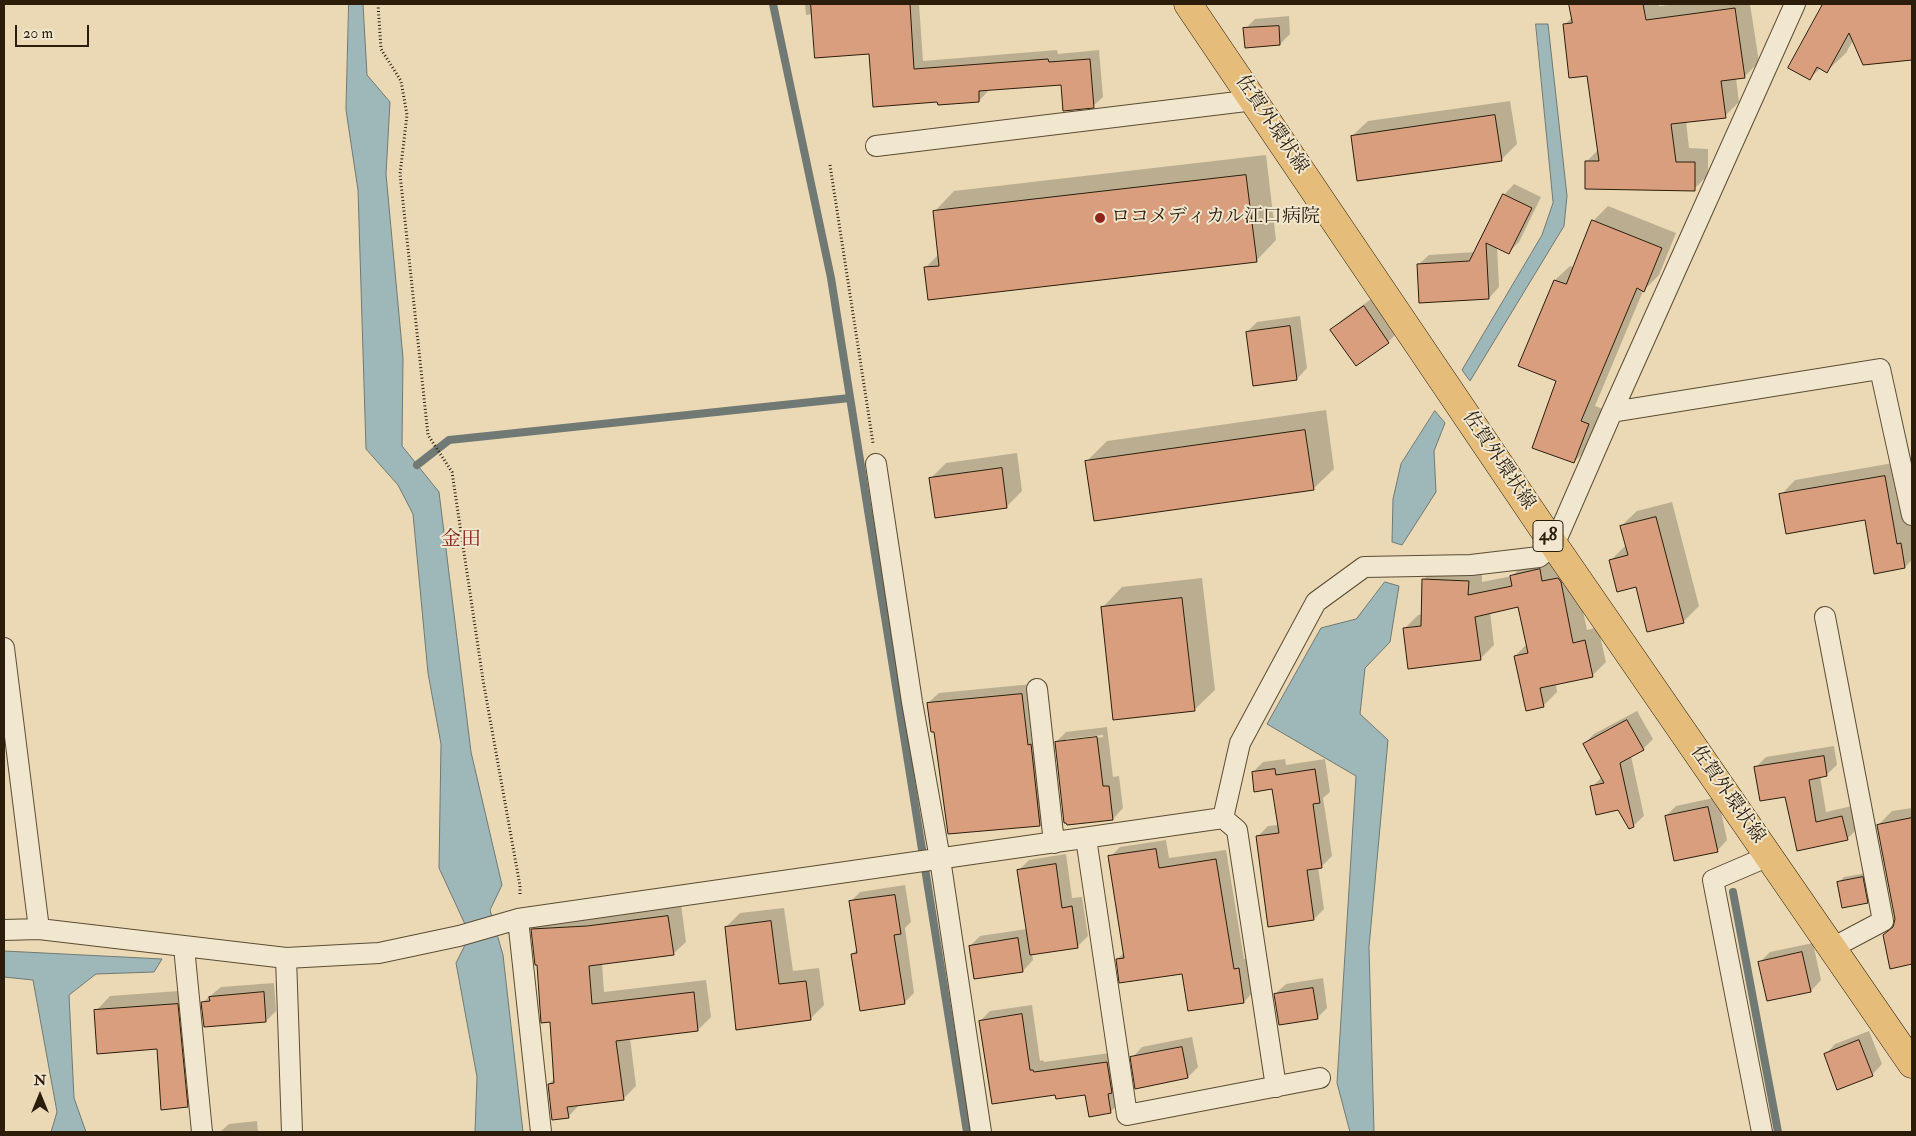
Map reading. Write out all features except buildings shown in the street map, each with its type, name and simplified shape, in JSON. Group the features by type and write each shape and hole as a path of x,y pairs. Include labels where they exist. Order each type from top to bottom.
{"main road":[{"name":"佐賀外環状線","path":"1188,4 1554,545 1912,1064"}],"street":[{"path":"1223,818 1240,743 1316,602 1364,567 1471,565 1539,558 1554,545 1795,4"},
{"path":"876,146 1254,100"},
{"path":"1612,412 1880,369 1912,515"},
{"path":"876,464 912,702 940,859 981,1132"},
{"path":"1825,617 1882,921 1832,948"},
{"path":"4,648 39,929"},
{"path":"1037,689 1054,843"},
{"path":"4,930 39,929 286,958 379,953 460,936 510,921 1223,818 1237,830 1276,1086"},
{"path":"1086,838 1127,1114 1320,1078"},
{"path":"1762,1132 1714,880 1769,856"},
{"path":"510,921 542,1132"},
{"path":"184,947 202,1132"},
{"path":"286,958 292,1132"}],"path":[{"path":"378,4 381,49 401,81 407,115 400,174 428,436 452,472 483,680 520,886 510,921"},
{"path":"830,164 876,464"}],"water":[{"path":"349,4 363,4 367,75 390,102 386,174 403,358 402,446 439,492 471,752 502,885 490,910 503,955 523,1132 475,1132 477,1077 456,963 470,935 439,868 441,744 428,673 413,514 398,485 366,449 358,190 346,110"},
{"path":"1536,24 1548,24 1567,196 1564,226 1470,381 1462,370 1542,235 1553,203"},
{"path":"1435,411 1445,423 1434,451 1436,492 1402,545 1392,542 1393,499 1401,464"},
{"path":"1385,582 1399,586 1390,642 1365,668 1360,714 1388,740 1369,947 1374,1132 1350,1132 1337,1083 1356,776 1267,724 1321,628 1356,619"},
{"path":"4,951 162,959 154,972 96,974 69,995 74,1098 86,1132 51,1132 57,1112 33,980 4,977"}],"waterway":[{"path":"773,4 831,278 967,1132"},
{"path":"417,465 449,440 850,398"},
{"path":"1733,892 1778,1132"}],"place":[{"name":"ロコメディカル江口病院","path":"1100,218"}],"district":[{"name":"金田","path":"461,541"}]}
